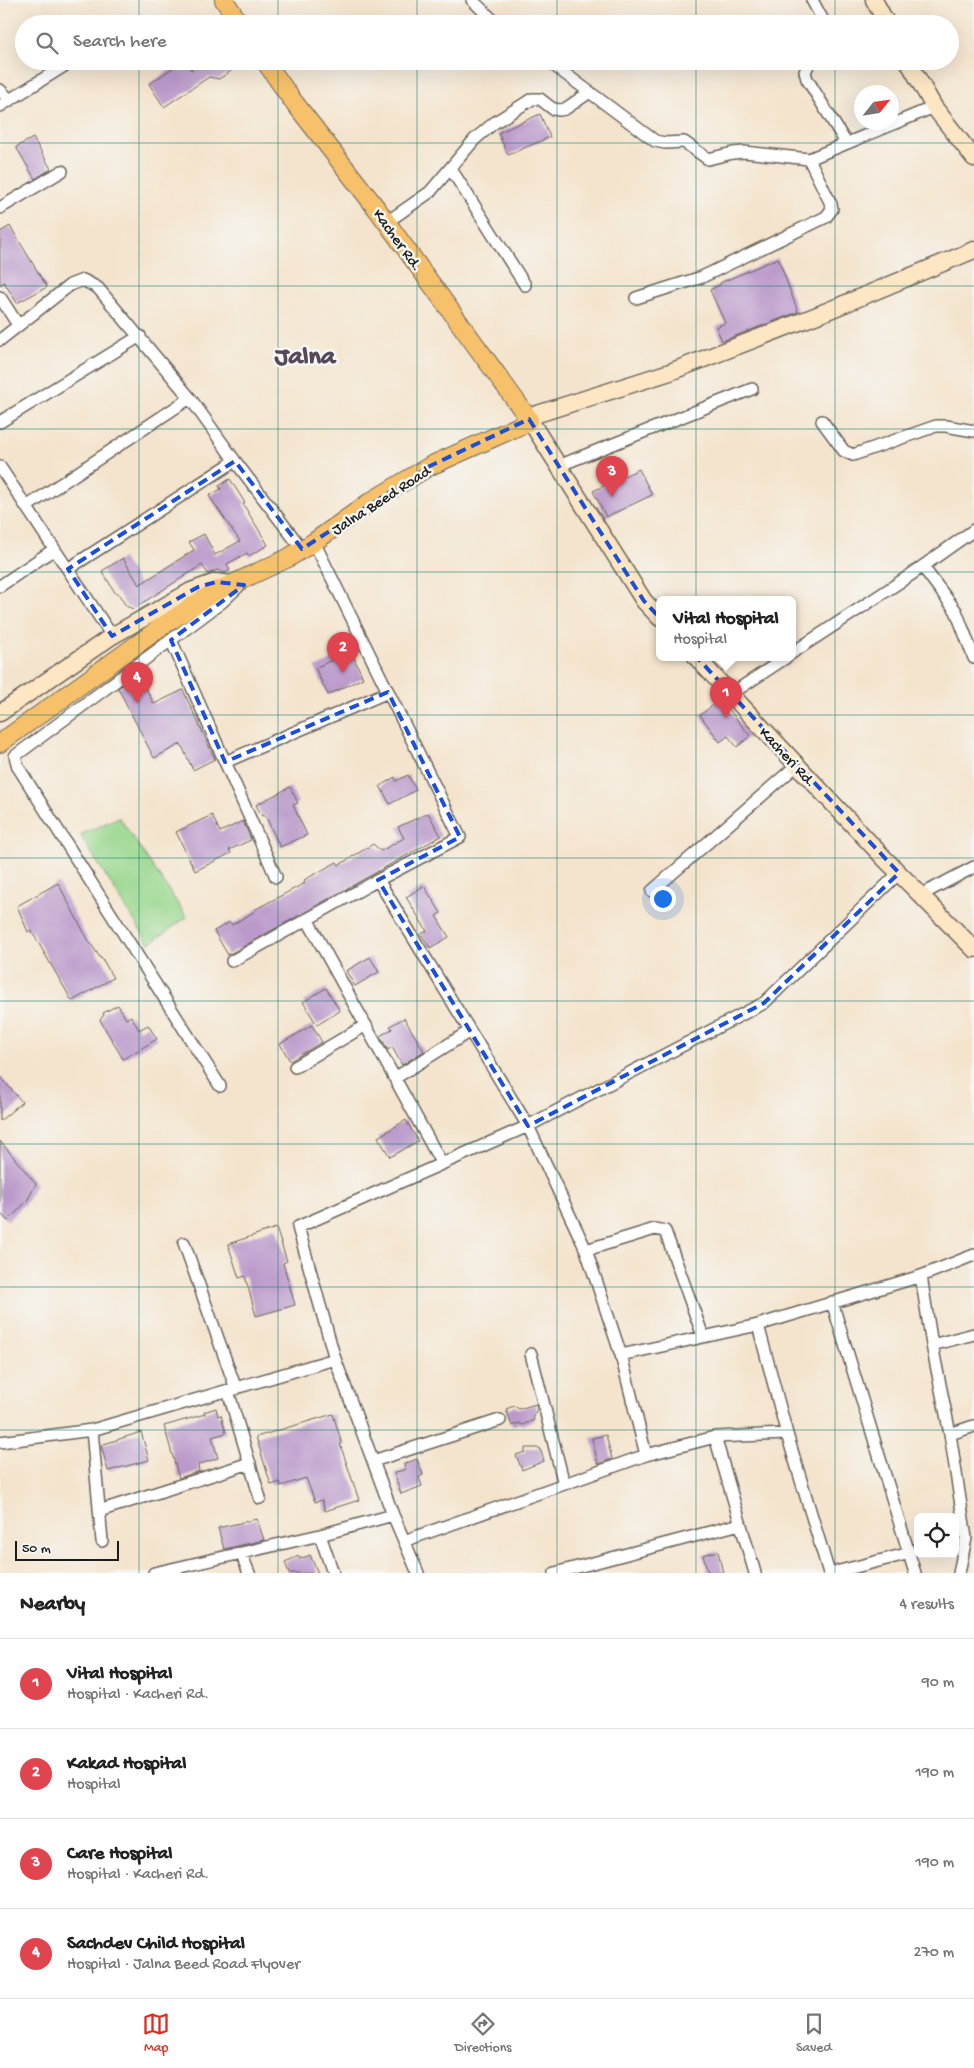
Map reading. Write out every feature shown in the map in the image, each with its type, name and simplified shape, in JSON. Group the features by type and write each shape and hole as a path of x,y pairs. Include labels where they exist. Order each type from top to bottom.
{"main road":[{"path":"224,0 234,15"},
{"name":"Kacher Rd.","path":"271,70 290,98 387,222 528,418"},
{"name":"Jalna Beed Road","path":"0,743 211,594 308,545 370,502 430,466 526,423 528,418"}],"street":[{"path":"472,0 487,15"},
{"path":"812,0 821,15"},
{"path":"874,0 882,15"},
{"path":"0,90 5,103 58,70"},
{"path":"560,70 655,141 665,143 684,142 708,159 744,152 810,159 934,107"},
{"path":"806,70 807,79 846,143"},
{"path":"913,70 934,107 974,158"},
{"path":"387,222 430,192 475,139 494,123 524,103 532,99 540,99 552,109 560,110 565,109 590,92"},
{"path":"636,298 702,277 826,216 832,209 831,204 810,159"},
{"path":"451,169 525,285"},
{"path":"0,208 62,171"},
{"path":"656,614 644,601 528,418 670,372 820,314 974,250"},
{"path":"0,340 70,284 82,280 98,288 190,398 235,461 308,545 388,692 460,837 232,961"},
{"path":"0,297 18,325"},
{"path":"0,422 140,336"},
{"path":"558,466 752,389"},
{"path":"26,507 190,398"},
{"path":"822,421 844,451 853,455 931,427 946,426 974,431"},
{"path":"68,569 235,461"},
{"path":"0,467 53,550 68,569 112,636"},
{"path":"796,650 974,530"},
{"path":"0,586 53,550"},
{"path":"923,566 956,611 974,658"},
{"path":"0,713 112,636 198,587 216,582 239,580"},
{"path":"220,1086 15,761 15,756 230,596 239,580"},
{"path":"171,640 276,877"},
{"name":"Kacheri Rd.","path":"700,661 882,856 974,949"},
{"path":"731,694 781,661"},
{"path":"225,762 388,692"},
{"path":"652,891 797,765"},
{"path":"921,895 974,867"},
{"path":"418,1573 393,1514 335,1359 298,1227 528,1126 764,1003 899,873"},
{"path":"378,880 528,1126 586,1250 621,1355 646,1455"},
{"path":"307,919 442,1164"},
{"path":"296,1067 366,1025"},
{"path":"395,1078 470,1031"},
{"path":"586,1250 655,1229 665,1231 703,1336"},
{"path":"184,1243 232,1390 260,1498"},
{"path":"621,1355 758,1325 921,1276 974,1255"},
{"path":"921,1276 932,1345 950,1434 966,1538 959,1573"},
{"path":"832,1302 916,1573"},
{"path":"758,1325 787,1434 830,1573 910,1553"},
{"path":"932,1345 974,1334"},
{"path":"531,1354 564,1484"},
{"path":"0,1442 92,1430 335,1359"},
{"path":"373,1461 500,1420"},
{"path":"950,1434 974,1426"},
{"path":"92,1430 102,1541"},
{"path":"404,1541 646,1455 715,1437 787,1434"},
{"path":"715,1437 755,1573"},
{"path":"99,1511 250,1463"},
{"path":"154,1573 320,1535 393,1514"},
{"path":"555,1573 740,1524"},
{"path":"320,1535 333,1573"},
{"path":"242,1553 249,1573"}],"highlighted area":[{"path":"529,419 644,601 899,873 764,1003 528,1126 378,880 460,837 388,692 225,762 171,640 244,585 216,582 198,587 112,636 68,569 235,461 302,549 430,466"}],"green space":[{"path":"119,817 187,917 149,944 80,835"}],"building":[{"path":"170,70 232,70 219,79 209,77 164,107 149,84"},
{"path":"540,114 550,137 508,155 498,133"},
{"path":"33,138 51,169 35,179 16,147"},
{"path":"10,226 47,287 17,303 4,282 0,285 0,232"},
{"path":"778,258 798,312 722,341 716,327 725,323 710,290 720,283"},
{"path":"639,469 652,495 606,517 593,491"},
{"path":"230,479 268,545 249,556 247,553 227,564 230,570 225,573 217,570 208,574 202,565 133,609 126,606 102,571 123,558 139,585 194,550 189,542 204,534 215,555 240,541 209,496 221,489 219,486"},
{"path":"351,651 363,678 328,695 315,668"},
{"path":"130,680 134,687 143,683 154,704 183,690 215,759 193,770 181,744 154,758 118,688"},
{"path":"721,699 750,736 737,747 728,736 720,742 700,715"},
{"path":"408,775 416,790 390,804 380,786 395,777 396,781"},
{"path":"290,787 298,803 293,805 307,835 280,847 265,815 262,816 256,805"},
{"path":"428,813 441,836 228,955 214,931 230,922 232,925 254,910 305,883 304,880 337,862 339,865 373,844 381,851 404,838 398,827"},
{"path":"212,815 220,832 243,821 251,840 229,850 231,853 195,871 176,832"},
{"path":"58,883 87,938 102,958 113,978 72,1001 31,930 28,932 17,906"},
{"path":"424,886 441,913 436,916 449,937 430,948 421,934 427,931 406,897"},
{"path":"370,957 379,972 355,986 346,971"},
{"path":"326,988 340,1011 317,1025 303,1002"},
{"path":"118,1005 126,1019 131,1016 139,1030 148,1025 157,1039 123,1059 100,1020 104,1015 103,1013"},
{"path":"404,1018 424,1051 402,1065 392,1047 388,1050 380,1036 392,1029 390,1026"},
{"path":"312,1025 322,1042 290,1061 280,1044"},
{"path":"0,1076 22,1102 0,1121"},
{"path":"406,1120 418,1141 390,1157 378,1137"},
{"path":"0,1141 36,1184 27,1201 8,1221 0,1213"},
{"path":"276,1228 287,1261 283,1263 295,1305 256,1316 245,1276 239,1278 228,1244"},
{"path":"536,1404 537,1410 533,1416 534,1420 522,1425 519,1423 512,1426 506,1409 514,1406 519,1409"},
{"path":"216,1408 218,1416 221,1415 226,1433 212,1437 218,1458 198,1465 199,1471 179,1478 164,1426 205,1414 204,1412"},
{"path":"333,1414 342,1444 340,1444 359,1500 325,1511 322,1500 315,1502 306,1478 281,1486 280,1482 271,1485 256,1437"},
{"path":"141,1432 149,1460 108,1471 101,1445"},
{"path":"606,1435 612,1459 598,1464 592,1438"},
{"path":"525,1448 540,1448 544,1461 522,1470 516,1455 525,1452"},
{"path":"417,1459 423,1475 419,1477 422,1486 401,1494 394,1473 406,1469 404,1464"},
{"path":"257,1519 264,1540 224,1549 218,1528"},
{"path":"718,1551 723,1573 708,1573 703,1555"},
{"path":"310,1555 318,1573 289,1573 285,1562 299,1556 300,1559"}],"place":[{"name":"Care Hospital","path":"612,497"},
{"name":"Kakad Hospital","path":"343,673"},
{"name":"Sachdev Child Hospital","path":"137,703"},
{"name":"Vital Hospital","path":"726,718"}],"district":[{"name":"Jalna","path":"305,354"}]}
